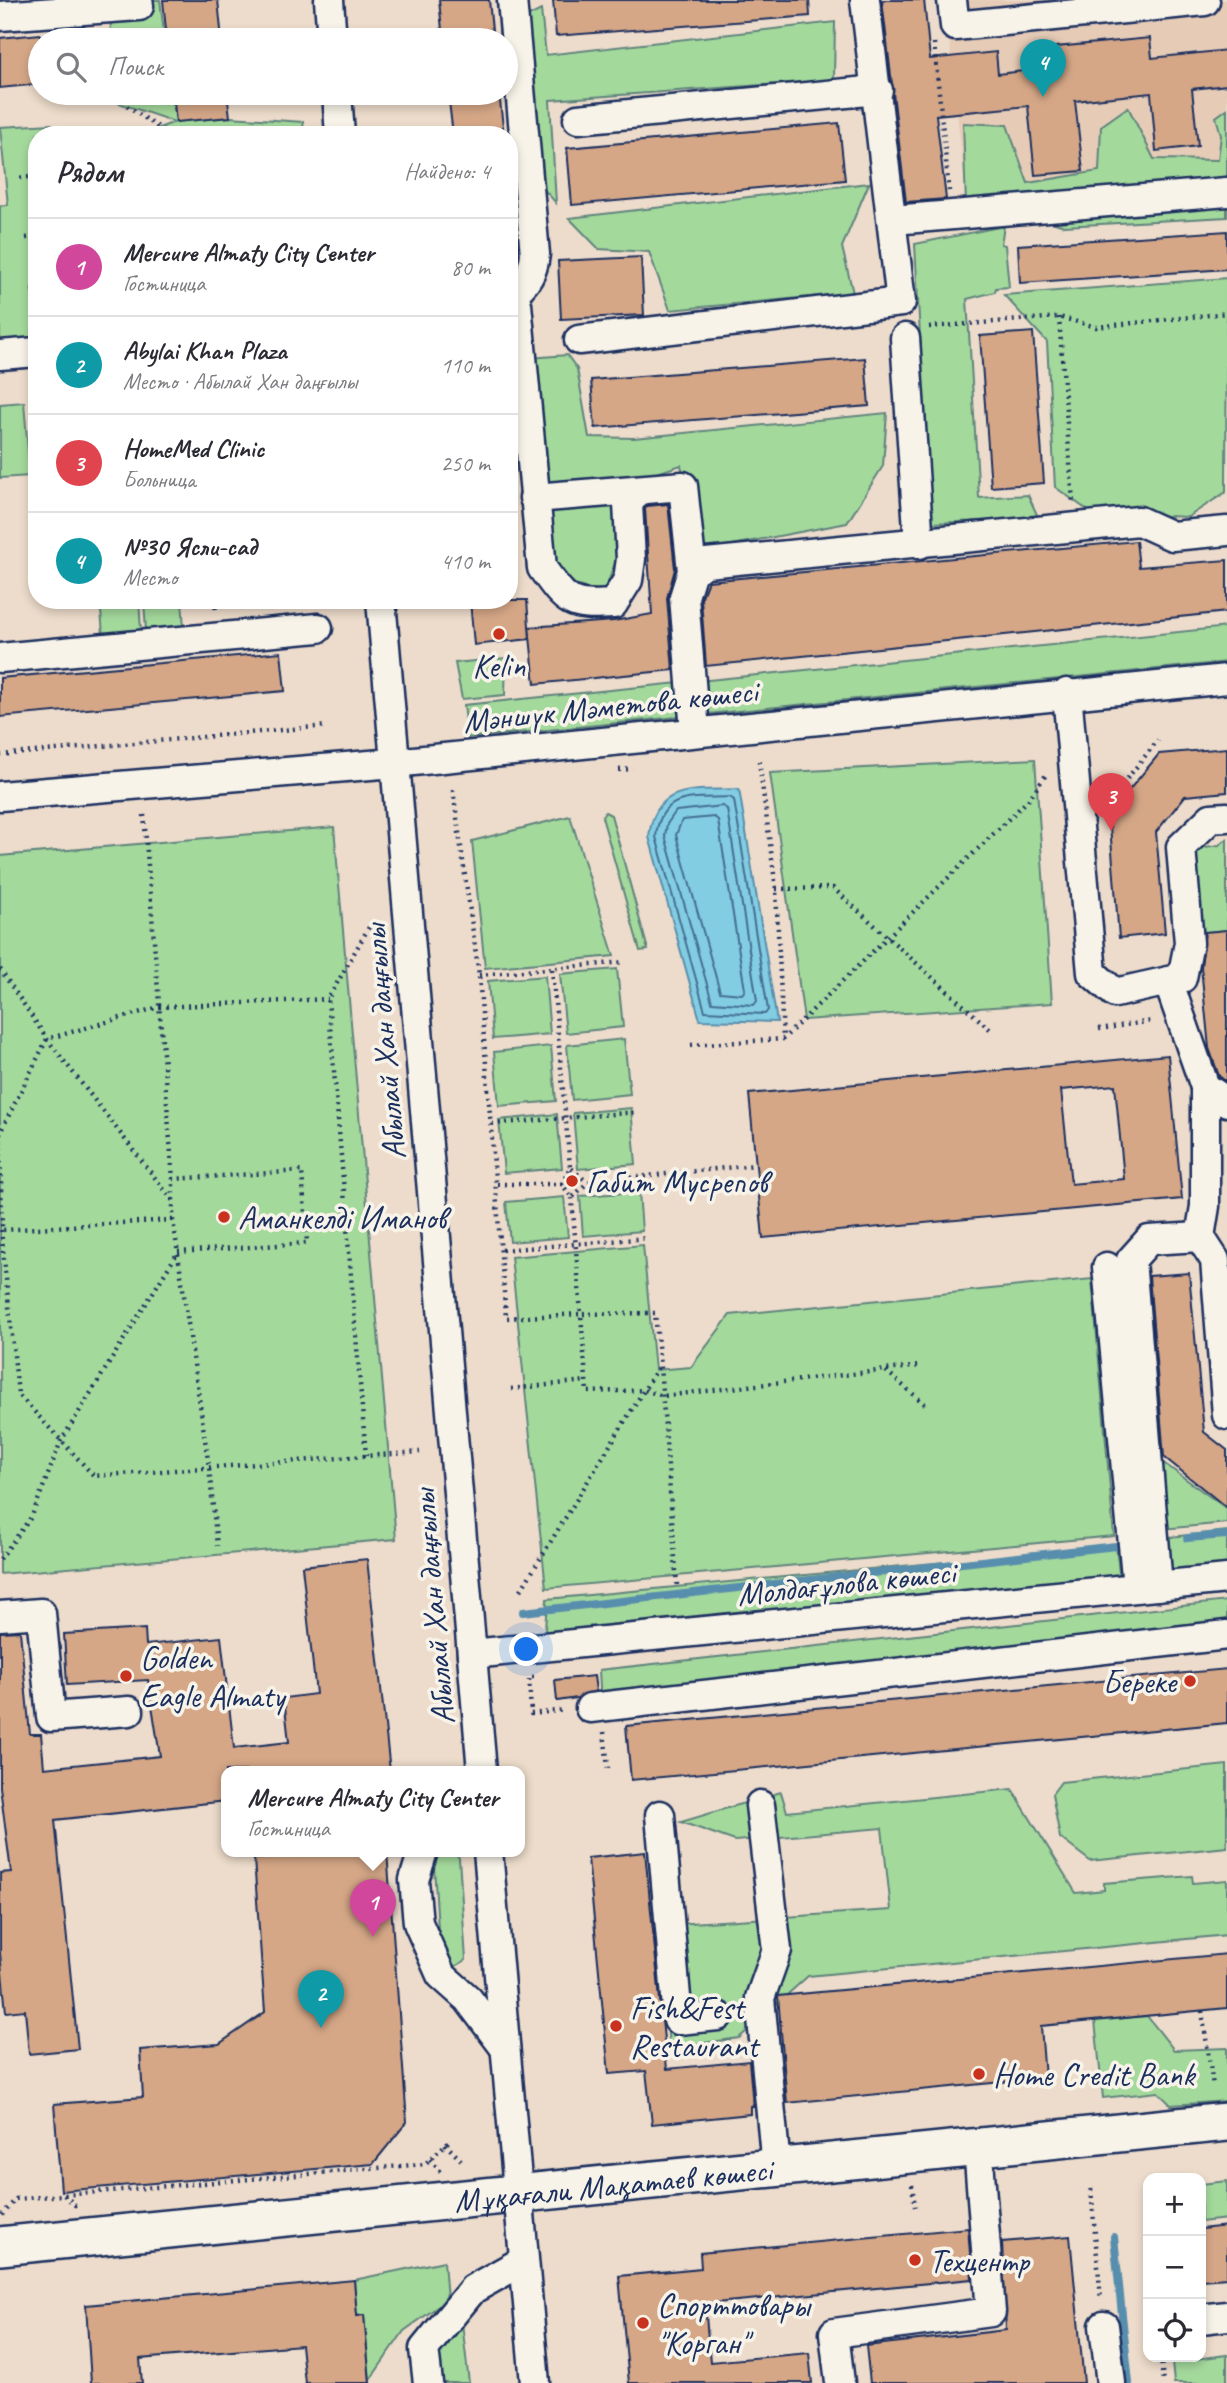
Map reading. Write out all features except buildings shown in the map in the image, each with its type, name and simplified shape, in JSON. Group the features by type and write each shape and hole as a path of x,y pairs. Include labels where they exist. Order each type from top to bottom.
{"main road":[{"name":"Мұқағали Мақатаев көшесі","path":"2,2229 517,2192 1227,2122"}],"street":[{"path":"0,16 139,6 138,0"},
{"path":"329,0 331,28"},
{"path":"512,0 515,28"},
{"path":"579,340 901,302 878,90 865,0"},
{"path":"952,0 955,26 1205,1"},
{"path":"518,66 535,254 534,270 518,288"},
{"path":"578,119 878,90"},
{"path":"338,105 339,126"},
{"path":"893,220 1227,192"},
{"path":"518,289 559,277"},
{"path":"518,315 542,568 560,593 580,606 612,604 628,580 631,559 628,504 638,490"},
{"path":"911,333 919,544"},
{"path":"0,355 28,353"},
{"path":"534,498 683,486 692,571 684,597 695,732"},
{"path":"692,571 706,564 1139,521 1172,536 1227,531"},
{"name":"Абылай Хан даңғылы","path":"381,609 482,1766"},
{"path":"0,658 318,628"},
{"name":"Мәншүк Мәметова көшесі","path":"0,796 394,762 1227,679"},
{"path":"1067,693 1092,973 1115,993 1182,978 1189,943 1181,847 1211,818 1227,817"},
{"path":"1168,981 1216,1094 1200,1237 1215,1260 1223,1325 1227,1415"},
{"path":"1148,1587 1131,1260 1149,1240 1200,1237"},
{"path":"1107,1267 1148,1587"},
{"name":"Молдағұлова көшесі","path":"472,1654 1227,1579"},
{"path":"0,1616 41,1613 51,1717 129,1711"},
{"path":"595,1707 1227,1635"},
{"path":"760,1805 777,1950 760,1998 776,2167"},
{"path":"660,1815 678,2020 718,2015"},
{"path":"421,1857 414,1880 418,1923 441,1975 468,1999 505,2048"},
{"path":"489,1857 535,2383"},
{"path":"840,2383 834,2333 991,2312 978,2147"},
{"path":"428,2383 424,2349 473,2289 523,2261"},
{"path":"1206,2318 1227,2316"},
{"path":"1104,2326 1111,2383"}],"path":[{"path":"933,41 952,216"},
{"path":"127,106 157,126"},
{"path":"20,177 28,177"},
{"path":"911,333 1059,317 1097,327 1227,313"},
{"path":"1059,317 1075,528"},
{"path":"0,755 327,726"},
{"path":"691,1045 783,1039 1028,799 1071,740"},
{"path":"1100,812 1158,740"},
{"path":"759,761 776,889 783,1039"},
{"path":"453,790 479,975 506,1318 656,1313 677,1585"},
{"path":"144,815 175,1203 173,1220 209,1467 217,1546"},
{"path":"776,889 833,888 993,1032"},
{"path":"366,1456 328,999 373,920"},
{"path":"479,975 625,962"},
{"path":"0,969 47,1039 175,1203"},
{"path":"552,969 570,1167 562,1184"},
{"path":"328,999 159,1007 47,1039 0,1133 1,1230 18,1394 94,1476 420,1452"},
{"path":"1099,1029 1183,1017"},
{"path":"492,1124 638,1112"},
{"path":"572,1198 587,1182 755,1165"},
{"path":"570,1167 587,1182"},
{"path":"173,1179 302,1171 304,1195 307,1243 178,1252"},
{"path":"496,1184 562,1184"},
{"path":"562,1184 572,1198 587,1392 644,1390 663,1396 920,1366"},
{"path":"1,1230 173,1220"},
{"path":"502,1250 648,1238"},
{"path":"0,1559 32,1516 61,1441 178,1252"},
{"path":"521,1590 660,1363"},
{"path":"886,1371 927,1406"},
{"path":"511,1389 586,1381"},
{"path":"528,1677 531,1714 595,1707 608,1768"},
{"path":"1202,2011 1213,2086"},
{"path":"2,2229 16,2199 425,2164 450,2140"},
{"path":"445,2144 461,2160"},
{"path":"911,2178 915,2207"},
{"path":"1091,2189 1104,2326"},
{"path":"64,2194 75,2204 85,2204"},
{"path":"1161,2362 1163,2383"}],"shaded area":[{"path":"945,0 1227,0 1227,166 965,188"}],"green space":[{"path":"110,0 160,0 164,28 111,28"},
{"path":"541,10 546,55 835,22 834,80 550,100 556,203 518,160 518,126 514,126 512,105 518,105 518,28 505,28"},
{"path":"125,105 174,105 176,122 230,117 303,122 303,126 164,126 175,122"},
{"path":"1128,107 1154,159 1218,160 1221,135 1216,117 1227,109 1227,217 1064,226 989,202 966,204 963,123 1007,125 1028,183 1099,171 1101,126"},
{"path":"52,124 52,126 28,126 28,337 0,342 0,206 8,205 0,127"},
{"path":"869,183 842,247 853,293 670,310 649,252 599,249 569,218"},
{"path":"1004,226 1001,244 1005,245 1009,287 996,288 995,292 967,299 979,498 1028,495 1039,519 930,523 915,244"},
{"path":"1227,278 1226,492 1188,517 1090,512 1055,487 1047,342 1004,295"},
{"path":"567,355 577,369 589,437 634,438 887,413 883,466 847,523 700,551 681,465 626,483 619,552 603,596 558,577 530,358"},
{"path":"24,402 28,476 0,478 0,404"},
{"path":"101,609 140,609 141,631 103,634"},
{"path":"145,609 183,609 184,628 146,631"},
{"path":"1227,627 1227,662 468,738 464,705"},
{"path":"506,658 505,695 462,699 455,663"},
{"path":"1035,759 1052,1003 804,1020 770,773"},
{"path":"605,812 611,815 648,950 640,951 602,817"},
{"path":"570,816 614,956 485,968 472,841"},
{"path":"334,827 396,1539 0,1574 0,856"},
{"path":"1227,839 1227,930 1198,933 1191,849 1219,845"},
{"path":"617,969 623,1027 566,1033 560,974"},
{"path":"545,976 550,1034 493,1039 488,981"},
{"path":"624,1039 630,1094 572,1100 567,1045"},
{"path":"551,1046 556,1101 499,1106 494,1052"},
{"path":"631,1108 636,1164 578,1169 573,1113"},
{"path":"557,1114 562,1168 504,1173 499,1120"},
{"path":"639,1192 642,1231 583,1236 580,1196"},
{"path":"564,1197 568,1237 510,1242 506,1202"},
{"path":"643,1245 655,1370 691,1367 730,1315 1092,1279 1114,1536 546,1588 511,1257"},
{"path":"1158,1459 1227,1509 1227,1523 1162,1529"},
{"path":"1227,1531 1227,1567 1164,1573 1160,1538"},
{"path":"1116,1546 1121,1589 544,1647 547,1599"},
{"path":"1227,1601 1227,1635 601,1706 599,1670"},
{"path":"1227,1765 1227,1847 1090,1861 1060,1838 1052,1794 1061,1782"},
{"path":"1012,1789 1076,1893 1104,1890 1104,1883 1192,1876 1193,1883 1227,1880 1227,1935 808,1976 739,2038 669,2048 660,1925 891,1910 882,1828 735,1841 681,1822 781,1792 787,1812"},
{"path":"433,1857 458,1857 466,1960 441,1975"},
{"path":"1147,2016 1174,2050 1227,2048 1227,2101 1171,2105 1158,2092 1103,2098 1095,2021"},
{"path":"1227,2181 1227,2219 1206,2221 1206,2183"},
{"path":"444,2261 447,2300 404,2331 370,2380 364,2316 357,2316 354,2280"},
{"path":"460,2305 469,2383 428,2383 424,2349"},
{"path":"1227,2355 1227,2383 1174,2383 1172,2362 1206,2362 1206,2358"}],"water":[{"path":"739,789 777,1022 700,1020 649,837 653,819 669,798 693,791"}],"waterway":[{"path":"1187,1538 1227,1535"},
{"path":"523,1612 1116,1546"},
{"path":"1114,2237 1129,2383"}],"place":[{"name":"№30 Ясли-сад","path":"1043,97"},
{"name":"Kelin","path":"499,634"},
{"name":"HomeMed Clinic","path":"1111,831"},
{"name":"Габит Мусрепов","path":"572,1181"},
{"name":"Аманкелді Иманов","path":"224,1217"},
{"name":"Golden Eagle Almaty","path":"126,1676"},
{"name":"Береке","path":"1190,1681"},
{"name":"Mercure Almaty City Center","path":"373,1937"},
{"name":"Fish&Fest Restaurant","path":"616,2026"},
{"name":"Abylai Khan Plaza","path":"321,2028"},
{"name":"Home Credit Bank","path":"979,2074"},
{"name":"Техцентр","path":"915,2260"},
{"name":"Спорттовары \"Корган\"","path":"643,2323"}]}
